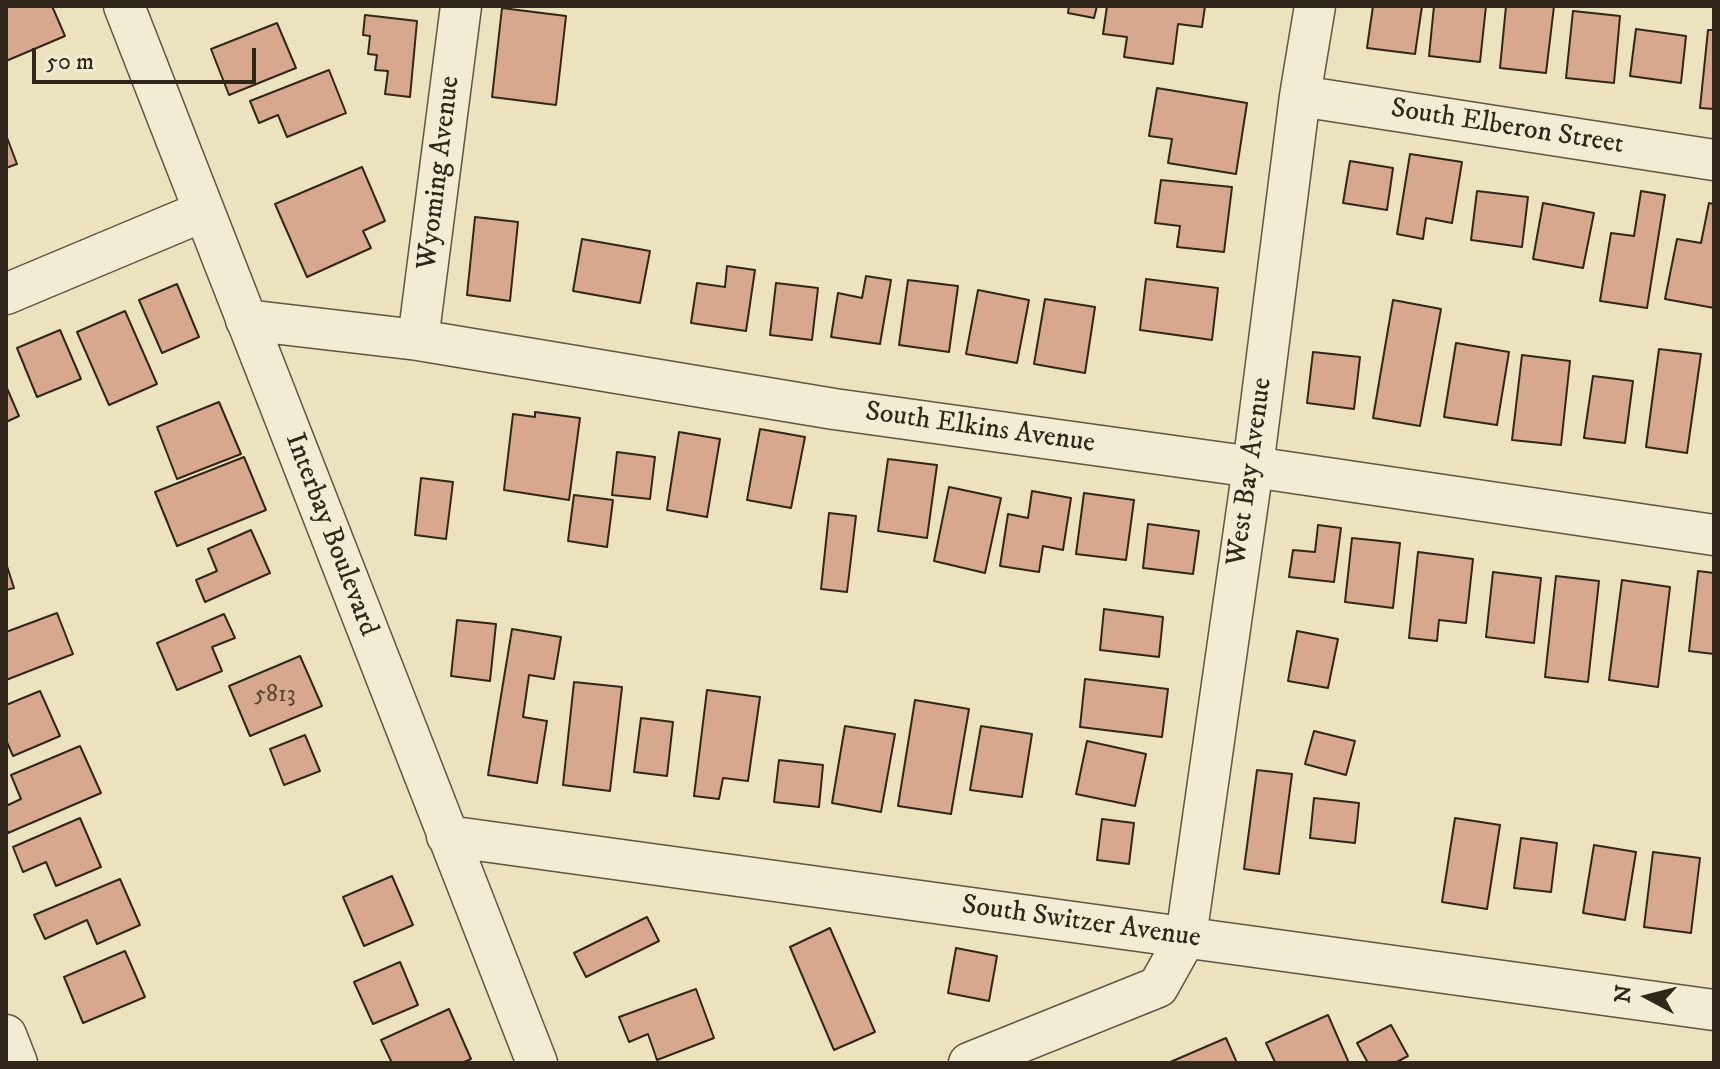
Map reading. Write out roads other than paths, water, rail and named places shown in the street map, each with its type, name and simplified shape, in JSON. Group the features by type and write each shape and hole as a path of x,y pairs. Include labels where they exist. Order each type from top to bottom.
{"street":[{"name":"Interbay Boulevard","path":"124,6 537,1063"},
{"name":"Wyoming Avenue","path":"418,340 461,6"},
{"name":"West Bay Avenue","path":"1186,937 1253,467 1300,96 1315,6"},
{"name":"South Elberon Street","path":"1300,96 1714,160"},
{"path":"6,294 204,211"},
{"name":"South Elkins Avenue","path":"246,320 418,340 834,409 1714,535"},
{"name":"South Switzer Avenue","path":"447,836 1714,1010"},
{"path":"969,1063 1158,987 1186,937"},
{"path":"6,1035 17,1063"}]}
